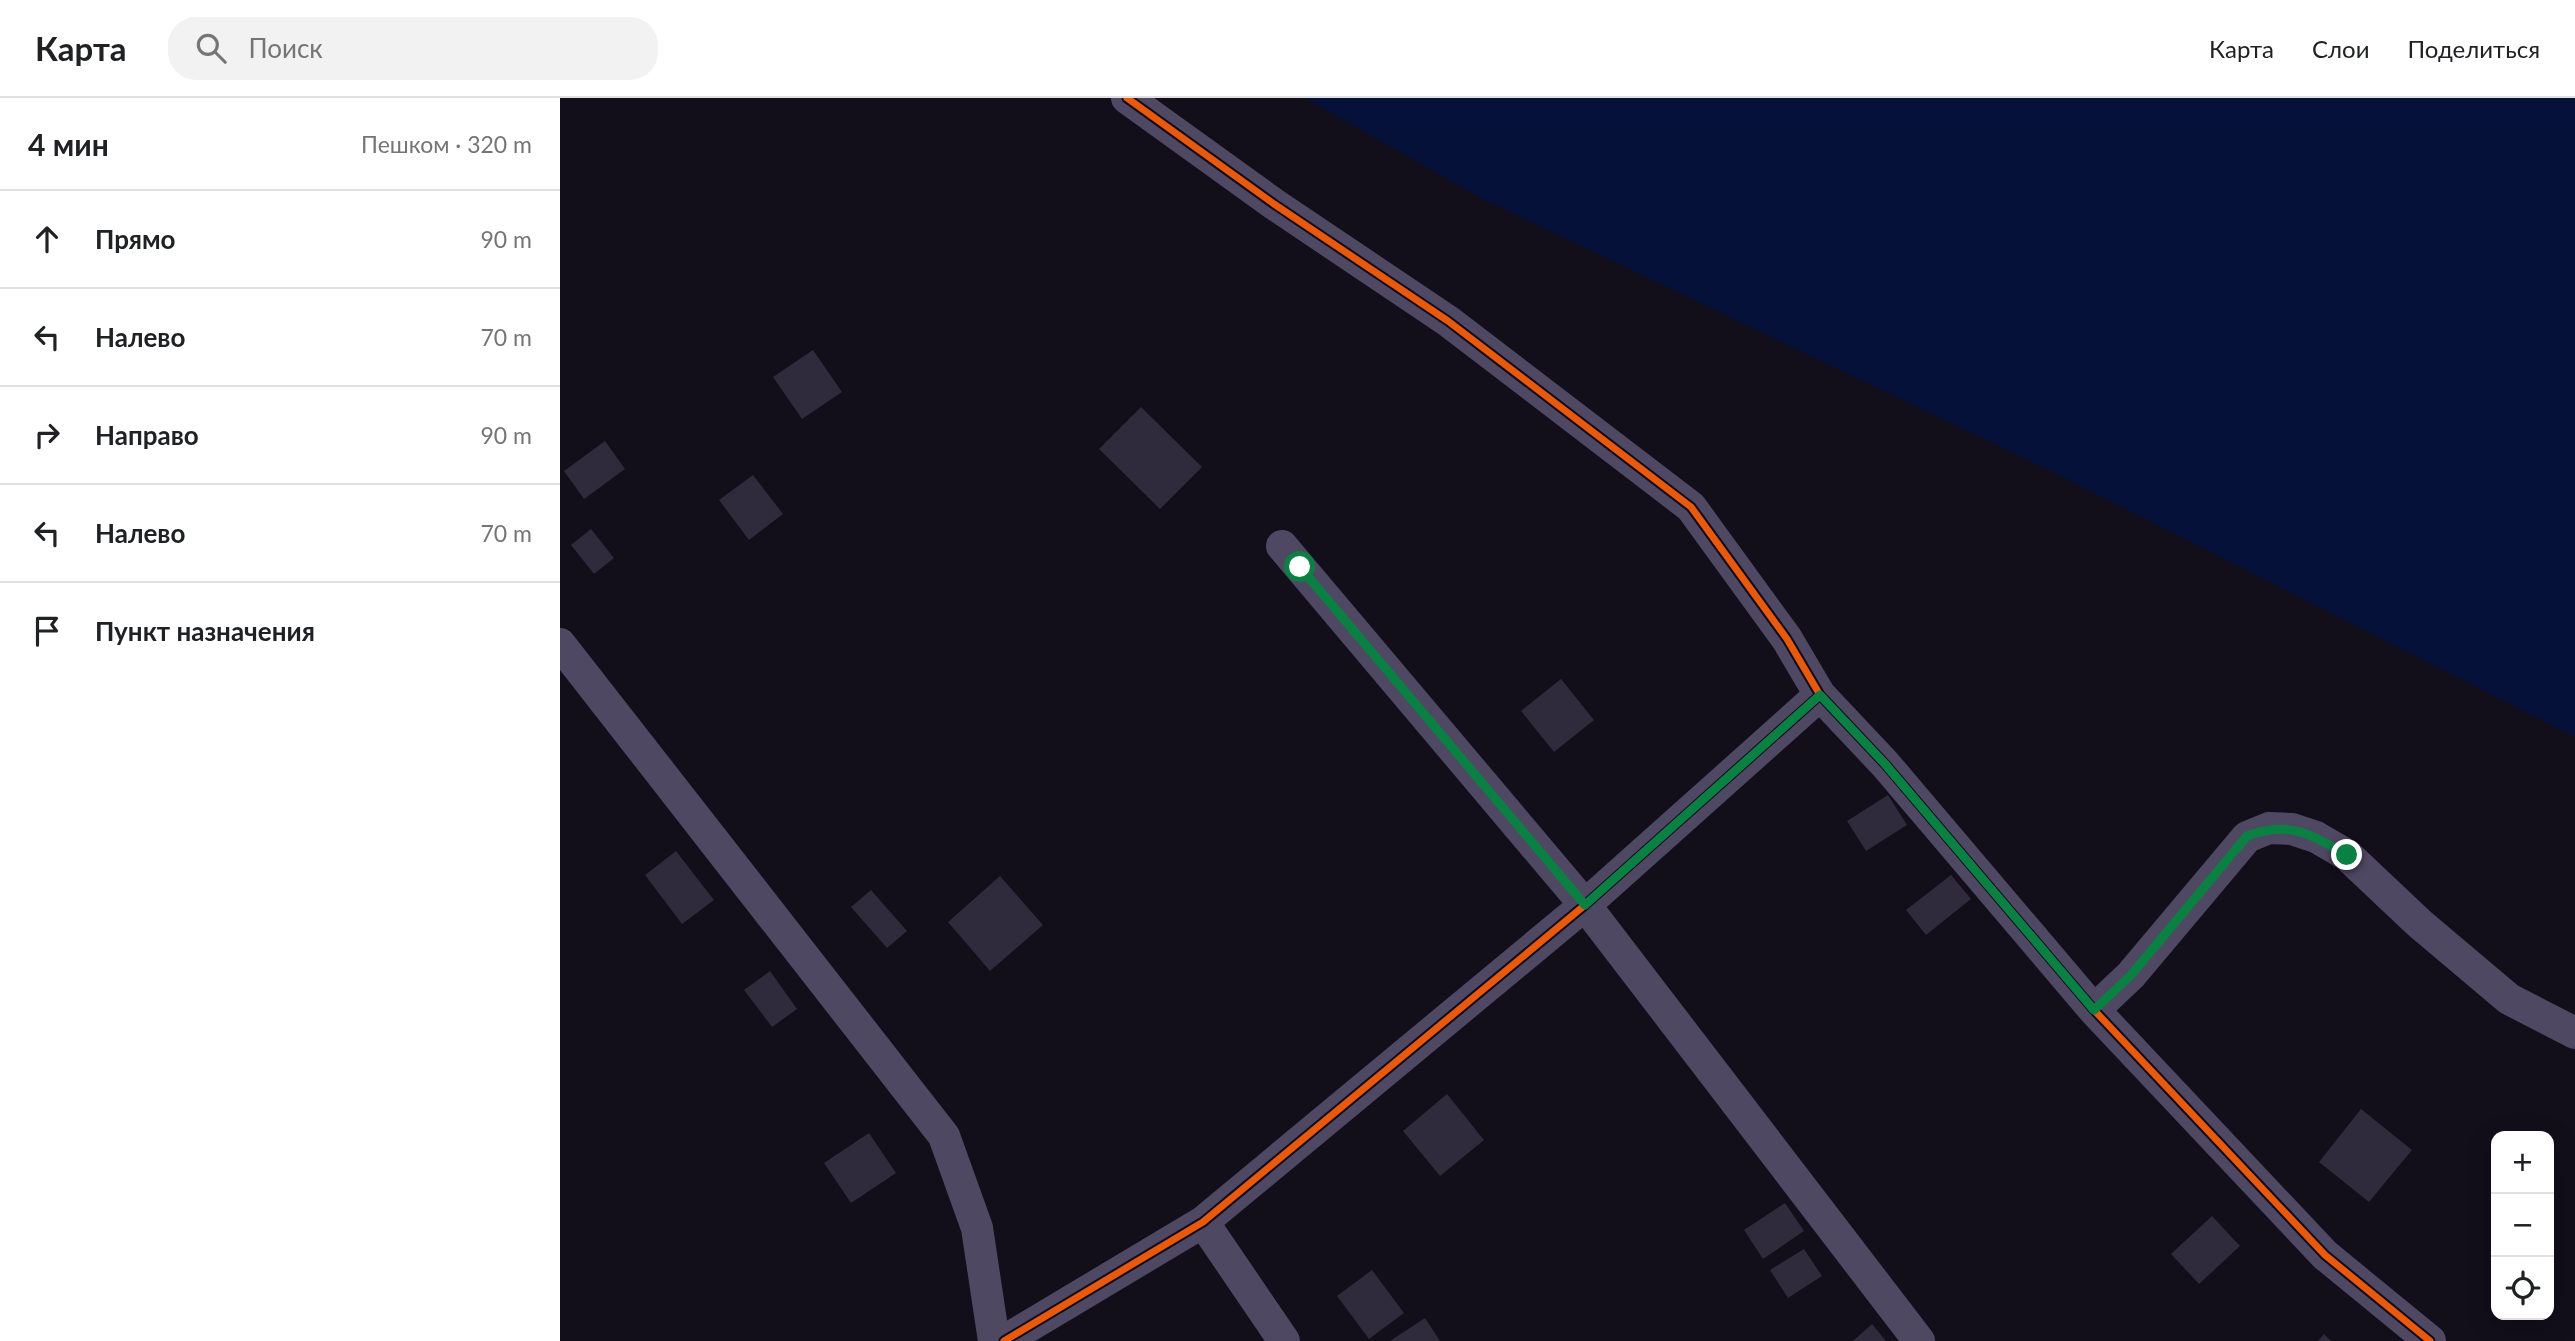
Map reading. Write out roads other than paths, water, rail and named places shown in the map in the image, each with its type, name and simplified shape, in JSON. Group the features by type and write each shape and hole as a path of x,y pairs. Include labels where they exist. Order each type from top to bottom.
{"street":[{"path":"1127,98 1275,204 1448,321 1691,508 1787,639 1820,695 1885,764 2094,1010 2325,1255 2430,1341"},
{"path":"1282,546 1585,905 1919,1341"},
{"path":"560,644 944,1136 977,1228 993,1341"},
{"path":"1004,1341 1203,1222 1585,905 1820,695"},
{"path":"2094,1010 2131,975 2247,836 2269,828 2292,829 2316,837 2347,855 2418,923 2509,999 2575,1033"},
{"path":"1203,1222 1284,1341"}],"water":[{"path":"1305,98 2575,98 2575,737 2051,471 1479,197"}]}
